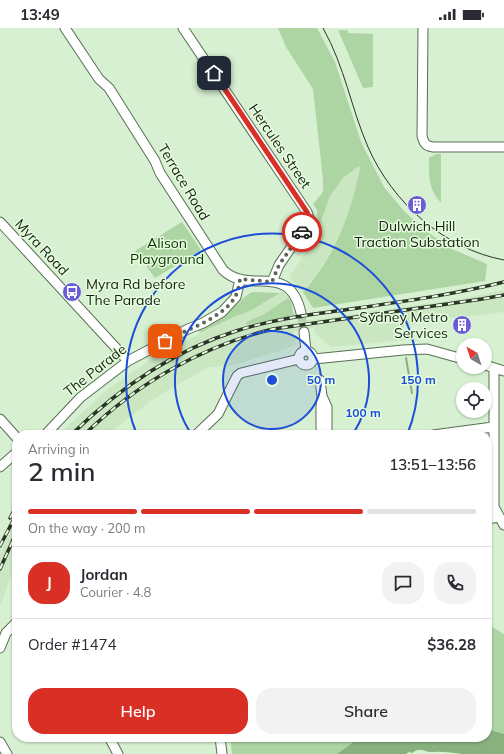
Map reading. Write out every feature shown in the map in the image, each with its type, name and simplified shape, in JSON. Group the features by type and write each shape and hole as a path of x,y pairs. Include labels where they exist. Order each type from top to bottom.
{"street":[{"name":"Terrace Road","path":"65,28 99,79 109,88 155,161 160,173 223,270 228,276 240,279 272,282 284,285 297,298 301,313"},
{"name":"Hercules Street","path":"183,28 307,212 309,218 308,223 279,265 272,282"},
{"path":"423,28 422,136 427,146 504,147"},
{"name":"Myra Road","path":"0,222 128,361"},
{"name":"The Parade","path":"50,430 81,397 128,361 222,312 236,297 240,279"},
{"path":"304,332 306,351"},
{"path":"314,359 427,349 456,357"},
{"path":"306,351 311,353 314,359"},
{"path":"299,360 300,355 306,351"},
{"path":"299,360 301,364 305,366 310,365 314,359"},
{"path":"201,430 218,414 237,376 241,373 299,360"},
{"path":"492,367 504,371"},
{"path":"490,374 493,426 494,507 502,521"},
{"path":"320,380 322,396 327,407 327,430"},
{"path":"321,430 320,407 322,396"},
{"path":"0,420 12,433"},
{"path":"466,430 493,426"},
{"path":"0,467 12,456"},
{"path":"492,520 502,521"},
{"path":"0,648 6,633 12,627"},
{"path":"0,742 6,754"},
{"path":"112,742 118,754"},
{"path":"221,742 222,754"}],"shaded area":[{"path":"359,166 360,168 355,193 337,242 323,266 303,292 290,278 292,273 315,239 330,196 343,178"},
{"path":"504,290 504,312 436,320 404,326 405,340 332,347 316,335 314,328 294,331 296,344 288,348 230,366 209,367 148,403 114,430 63,430 108,389 159,354 234,317 252,310 282,291 288,298 264,314 246,322 246,325 289,315 290,323 481,295"},
{"path":"12,527 12,572 0,607 0,552"},
{"path":"492,730 504,734 504,754 463,754 418,750 406,754 337,754 353,742 492,742"}],"green space":[{"path":"278,28 317,28 335,62 361,142 384,187 404,211 426,231 452,249 487,264 485,281 313,308 303,292 314,279 333,250 352,202 360,168 359,166 343,178 330,196 318,230 317,210 313,204 323,192 323,180 313,89 286,47"},
{"path":"338,30 348,30 348,33 373,34 373,87 363,88"},
{"path":"436,154 441,154 441,203 431,187 429,177 429,158"},
{"name":"Alison Playground","path":"182,222 201,250 155,278 135,251"},
{"path":"253,292 280,293 252,310 200,333 198,329 221,316"},
{"path":"288,298 291,301 294,315 246,325 246,322 264,314"},
{"path":"492,627 504,634 504,734 492,730"},
{"path":"231,742 353,742 337,754 232,754"}],"waterway":[{"path":"406,358 412,393"}],"tunnel":[{"path":"301,313 304,332"}],"tram line":[{"path":"323,28 337,58 368,147 378,167 391,186 422,220 441,234 482,254 504,260"}],"railway":[{"path":"76,430 108,402 148,373 190,349 236,331 312,314 395,303 504,282"},
{"path":"89,430 125,399 171,369 247,336 273,329 504,295"},
{"path":"10,518 12,514"},
{"path":"0,546 12,523"},
{"path":"0,569 12,542"}],"way so far":[{"path":"165,341 222,312 236,297 240,279 272,282 279,265 302,232"}],"place":[{"name":"Dulwich Hill Traction Substation","path":"417,205"},
{"name":"Myra Rd before The Parade","path":"72,292"},
{"name":"Sydney Metro Services","path":"462,325"}],"route":[{"path":"214,73 307,212 309,218 308,223 302,232"}]}
